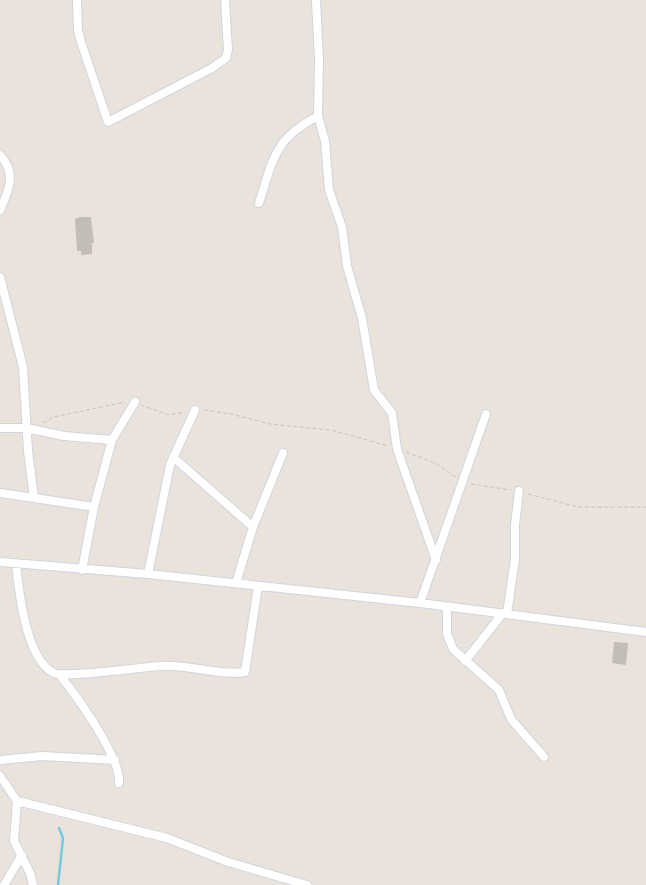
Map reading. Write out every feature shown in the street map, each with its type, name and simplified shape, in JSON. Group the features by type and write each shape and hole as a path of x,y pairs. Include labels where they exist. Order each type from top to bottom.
{"street":[{"path":"76,0 78,30 81,42 108,122 212,68 226,58 228,50 225,0"},
{"path":"316,0 319,61 318,116 325,141 329,190 342,227 347,266 362,318 374,390 392,413 397,449 436,560"},
{"path":"259,203 275,155 284,140 300,126 318,116"},
{"path":"0,155 6,161 11,182 0,210"},
{"path":"0,277 24,367 27,428 34,498"},
{"path":"82,570 94,507 112,440 135,402"},
{"path":"148,574 173,457 195,410"},
{"path":"420,603 464,482 486,414"},
{"path":"0,428 27,428 64,436 112,440"},
{"path":"236,583 253,527 283,453"},
{"path":"173,457 253,527"},
{"path":"465,661 505,614 515,559 519,491"},
{"path":"0,493 94,507"},
{"path":"0,562 236,583 420,603 646,632"},
{"path":"16,564 24,616 36,654 44,666 60,675 115,760 120,775 119,783"},
{"path":"60,675 162,666 245,672 247,670 258,586"},
{"path":"447,607 449,642 465,661 499,690 511,719 544,758"},
{"path":"0,760 42,756 115,760"},
{"path":"0,776 17,800 14,837 34,885"},
{"path":"17,800 167,838 228,862 306,885"},
{"path":"4,885 22,855"}],"path":[{"path":"39,430 46,420 53,417 121,402 135,402 169,415 195,410 231,414 270,424 331,430 397,449 437,464 464,482 519,491 578,507 646,507"}],"building":[{"path":"91,217 94,243 92,243 92,254 81,255 81,251 77,251 75,219"},
{"path":"614,642 628,643 626,665 612,663"}],"waterway":[{"path":"58,885 63,838 59,828"}]}
